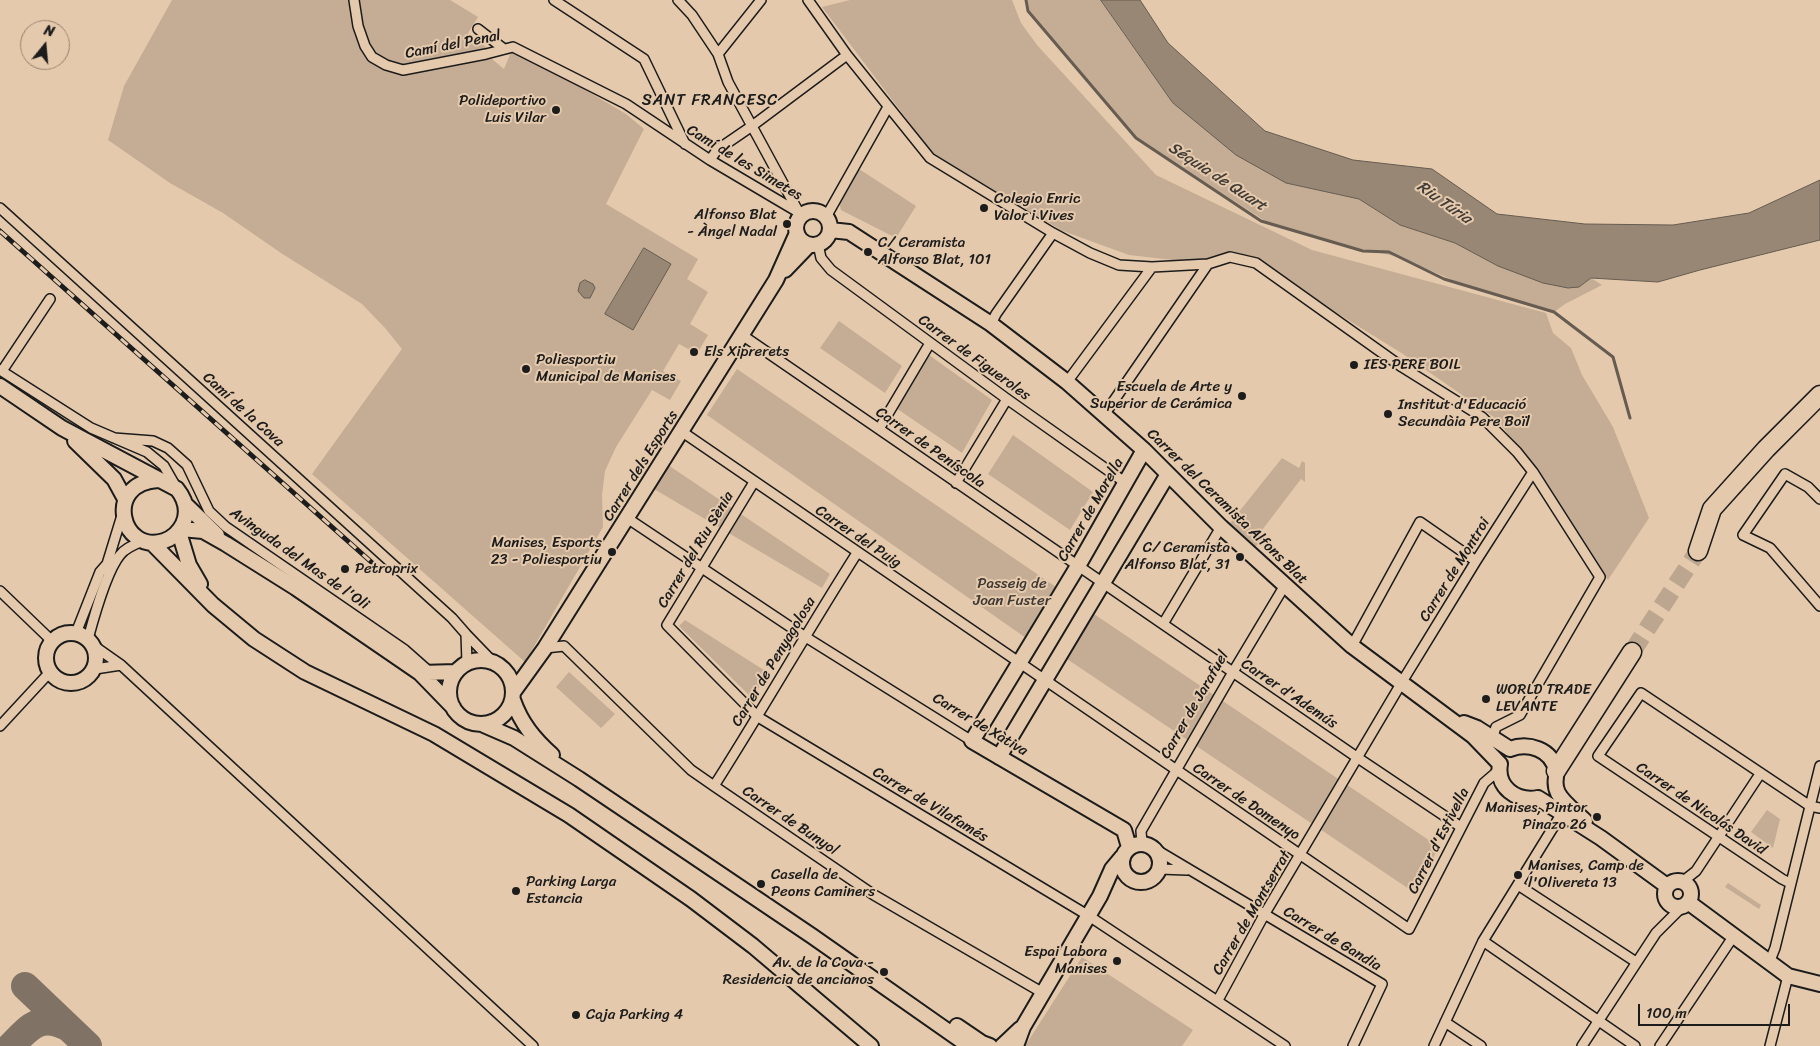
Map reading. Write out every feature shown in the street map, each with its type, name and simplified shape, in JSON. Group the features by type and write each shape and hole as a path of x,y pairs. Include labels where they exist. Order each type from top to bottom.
{"highway":[{"path":"1698,551 1712,508 1820,395"},
{"path":"1555,776 1632,652"}],"street":[{"name":"Camí del Penal","path":"354,0 358,26 365,46 372,57 386,65 403,70 509,48"},
{"path":"555,0 644,59 685,144"},
{"path":"678,0 692,15 718,54 728,82 801,213 797,224 797,233 800,238 814,245 825,241 828,224 888,107"},
{"path":"718,54 761,0"},
{"path":"808,0 847,55 930,158 1090,254 1119,265 1152,267 1208,264 1230,257 1256,262 1402,367 1482,417 1516,452 1533,472 1600,577 1520,715 1496,727 1494,733 1495,740"},
{"name":"Camí de les Simetes","path":"478,29 509,48 626,104 710,160 801,213"},
{"path":"710,160 717,150 847,55"},
{"name":"Camí de la Cova","path":"0,208 452,618 493,662"},
{"path":"801,213 815,211 828,224"},
{"name":"Carrer del Ceramista Alfons Blat","path":"828,224 849,232 991,324 1067,382 1144,450 1221,527 1352,646 1473,736 1499,767 1500,779 1506,789 1517,797 1530,800 1538,798 1562,813"},
{"name":"Carrer dels Esports","path":"513,695 545,648 776,280 797,233"},
{"path":"991,324 1053,233"},
{"name":"Carrer dels Esports","path":"776,280 814,245"},
{"name":"Carrer de Figueroles","path":"814,245 821,258 831,270 1007,399 1126,483"},
{"path":"1104,415 1208,264"},
{"path":"1067,382 1152,267"},
{"path":"1,371 50,299"},
{"name":"Carrer de Peníscola","path":"742,335 1102,582"},
{"path":"879,429 930,343"},
{"name":"Avinguda del Mas de l'Oli","path":"1,371 90,428 147,452 164,466 176,489"},
{"path":"0,386 62,428 158,480 168,483 182,496 185,504 185,521 180,531 171,538 162,542 147,542 120,554 112,568 86,639"},
{"path":"956,483 1007,399"},
{"path":"62,428 114,478 124,505 124,521 128,529 135,536 147,542 213,605 254,639 305,672 434,734 569,815 690,899 753,946 871,1046"},
{"name":"Carrer del Puig","path":"681,432 1020,663"},
{"name":"Avinguda del Mas de l'Oli","path":"114,438 153,441 168,448 187,465 209,511 226,527 405,650 426,673"},
{"name":"Carrer de Morella","path":"972,741 1078,566 1144,450"},
{"name":"Carrer de Montroi","path":"1401,684 1533,472"},
{"path":"999,757 1168,474"},
{"path":"1820,499 1808,487 1785,474 1743,535 1770,548 1820,606"},
{"path":"158,480 148,480 138,484 131,491 124,505 107,564 100,572 86,639 97,661 94,669 89,676 73,684 56,679 50,672 46,665 48,648 59,635 68,633 86,639 121,665 532,1046"},
{"name":"Carrer del Riu Sènia","path":"754,482 667,625 758,717"},
{"path":"185,504 226,544"},
{"name":"Carrer de Xàtiva","path":"627,518 804,636 972,741 1124,830 1137,849"},
{"path":"1352,646 1420,522 1476,561"},
{"path":"1163,624 1221,527"},
{"path":"180,531 203,531 296,588 426,673 453,707"},
{"path":"180,531 189,565 213,605"},
{"name":"Carrer de Penyagolosa","path":"714,786 758,717 804,636 857,553"},
{"name":"Carrer d'Ademús","path":"1102,582 1461,827"},
{"name":"Carrer de Jarafuel","path":"1016,1046 1023,1026 1100,896 1112,869 1137,849 1141,831 1175,770 1285,585"},
{"path":"0,591 52,641"},
{"path":"466,634 467,663"},
{"name":"Carrer de Bunyol","path":"545,648 564,646 691,770 714,786 874,895 1043,993"},
{"path":"579,779 527,730 518,716 511,678 506,672 493,662 480,660 460,667 449,689 455,712 469,723 484,725 514,738 579,779 812,936 970,1046"},
{"name":"Carrer de Domenyo","path":"1020,663 1409,929"},
{"path":"94,669 121,665"},
{"path":"506,672 531,667"},
{"path":"0,726 50,672"},
{"path":"426,673 456,672"},
{"name":"Carrer de Montserrat","path":"1218,1000 1264,915 1401,684"},
{"name":"Carrer de Nicolás David","path":"1760,774 1641,693 1598,756 1718,838 1782,879 1790,882"},
{"path":"484,725 506,714 513,695"},
{"name":"Carrer de Vilafamés","path":"758,717 1088,916 1285,1046"},
{"name":"Carrer del Ceramista Alfons Blat","path":"1447,718 1477,728 1510,749 1520,745 1530,745 1542,751 1551,760 1555,776"},
{"path":"1769,963 1775,948 1820,766"},
{"name":"Carrer d'Estivella","path":"1409,929 1484,783 1499,767"},
{"path":"1682,882 1696,872 1760,774 1810,806 1820,808"},
{"path":"1555,776 1559,795 1601,838"},
{"path":"1434,1046 1483,942 1562,813 1601,838 1667,886"},
{"path":"1137,849 1160,858 1160,869 1152,879 1140,883 1128,878 1122,868 1137,849"},
{"name":"Carrer de Gandia","path":"1137,849 1191,870 1382,984 1353,1046"},
{"name":"Carrer de Gandia","path":"1160,869 1191,870"},
{"name":"Carrer de Jarafuel","path":"1100,896 1114,883 1128,878"},
{"path":"1582,1046 1656,933 1685,904 1690,898 1690,890 1682,882 1675,881 1667,886 1664,893 1668,903 1674,907 1685,904 1788,976 1820,984"},
{"path":"1518,885 1636,962"},
{"path":"812,936 880,975 982,1043 990,1046"},
{"path":"1660,1046 1733,936"},
{"path":"1483,942 1635,1046"},
{"path":"1770,1046 1788,976"},
{"path":"1445,1022 1481,1046"},
{"name":"Carrer de Jarafuel","path":"1002,1046 1023,1026"}],"green space":[{"path":"172,0 450,0 478,17 468,33 490,50 486,54 504,69 513,47 626,114 644,129 606,204 698,259 687,279 708,292 690,324 708,335 697,354 679,344 663,371 681,381 670,400 652,390 616,447 605,471 602,495 603,527 525,662 312,474 402,349 362,304 281,253 223,213 170,183 108,140 124,86"},
{"path":"850,0 1012,0 1021,23 1037,45 1156,175 1312,250 1546,313 1553,333 1571,348 1582,375 1613,427 1649,518 1608,580 1498,420 1403,354 1256,263 1230,257 1208,264 1129,255 1063,231 933,154 822,7"},
{"path":"1026,0 1101,0 1173,103 1286,183 1359,199 1400,225 1455,243 1498,266 1579,287 1591,278 1602,285 1565,304 1554,312 1462,284 1399,257 1338,244 1270,224 1136,138 1028,11"},
{"path":"859,169 916,206 896,238 841,210 839,201"},
{"path":"839,321 902,366 885,393 820,348"},
{"path":"929,355 992,400 962,453 896,408"},
{"name":"Passeig de Joan Fuster","path":"737,369 1056,587 1026,638 707,415"},
{"path":"1013,435 1093,492 1070,530 988,474"},
{"path":"1282,458 1299,468 1302,461 1305,463 1305,482 1301,479 1259,534 1264,539 1254,548 1230,523"},
{"path":"668,465 830,574 822,588 654,489"},
{"name":"Passeig de Joan Fuster","path":"1091,612 1439,847 1415,893 1064,657"},
{"path":"685,620 767,672 753,699 679,626"},
{"path":"569,672 615,714 601,728 556,687"},
{"path":"1767,810 1780,819 1773,848 1751,832"},
{"path":"1728,883 1761,905 1759,909 1725,887"},
{"path":"1082,957 1193,1030 1182,1046 1025,1046"}],"water":[{"name":"Riu Túria","path":"1101,0 1140,0 1168,43 1265,131 1353,160 1432,169 1497,214 1585,224 1673,225 1749,213 1820,180 1820,240 1658,282 1591,278 1579,287 1568,288 1543,283 1498,266 1455,243 1400,225 1359,199 1286,183 1236,155 1173,103"},
{"path":"644,248 671,264 633,330 605,314"},
{"path":"585,280 593,284 595,288 590,298 584,298 578,291 580,283"}],"waterway":[{"name":"Séquia de Quart","path":"1026,0 1028,11 1136,138 1261,221 1363,251 1389,252 1444,279 1554,312 1613,357 1630,418"}],"taxiway":[{"path":"25,986 88,1046"},
{"path":"11,1046 30,1028 43,1022 51,1022 69,1028"}],"tunnel":[{"path":"1632,652 1698,551"}],"railway":[{"path":"0,231 378,568"}],"place":[{"name":"Polideportivo Luis Vilar","path":"556,110"},
{"name":"Colegio Enric Valor i Vives","path":"984,208"},
{"name":"Alfonso Blat - Àngel Nadal","path":"787,224"},
{"name":"C/ Ceramista Alfonso Blat, 101","path":"868,252"},
{"name":"Els Xiprerets","path":"694,352"},
{"name":"IES PERE BOIL","path":"1354,365"},
{"name":"Poliesportiu Municipal de Manises","path":"526,369"},
{"name":"Escuela de Arte y Superior de Cerámica","path":"1242,396"},
{"name":"Institut d'Educació Secundàia Pere Boïl","path":"1388,414"},
{"name":"Manises, Esports 23 - Poliesportiu","path":"612,552"},
{"name":"C/ Ceramista Alfonso Blat, 31","path":"1240,557"},
{"name":"Petroprix","path":"345,569"},
{"name":"WORLD TRADE LEVANTE","path":"1486,699"},
{"name":"Manises, Pintor Pinazo 26","path":"1597,817"},
{"name":"Manises, Camp de l'Olivereta 13","path":"1518,875"},
{"name":"Casella de Peons Caminers","path":"761,884"},
{"name":"Parking Larga Estancia","path":"516,891"},
{"name":"Espai Labora Manises","path":"1117,961"},
{"name":"Av. de la Cova - Residencia de ancianos","path":"884,972"},
{"name":"Caja Parking 4","path":"576,1015"}],"district":[{"name":"SANT FRANCESC","path":"710,101"}]}
